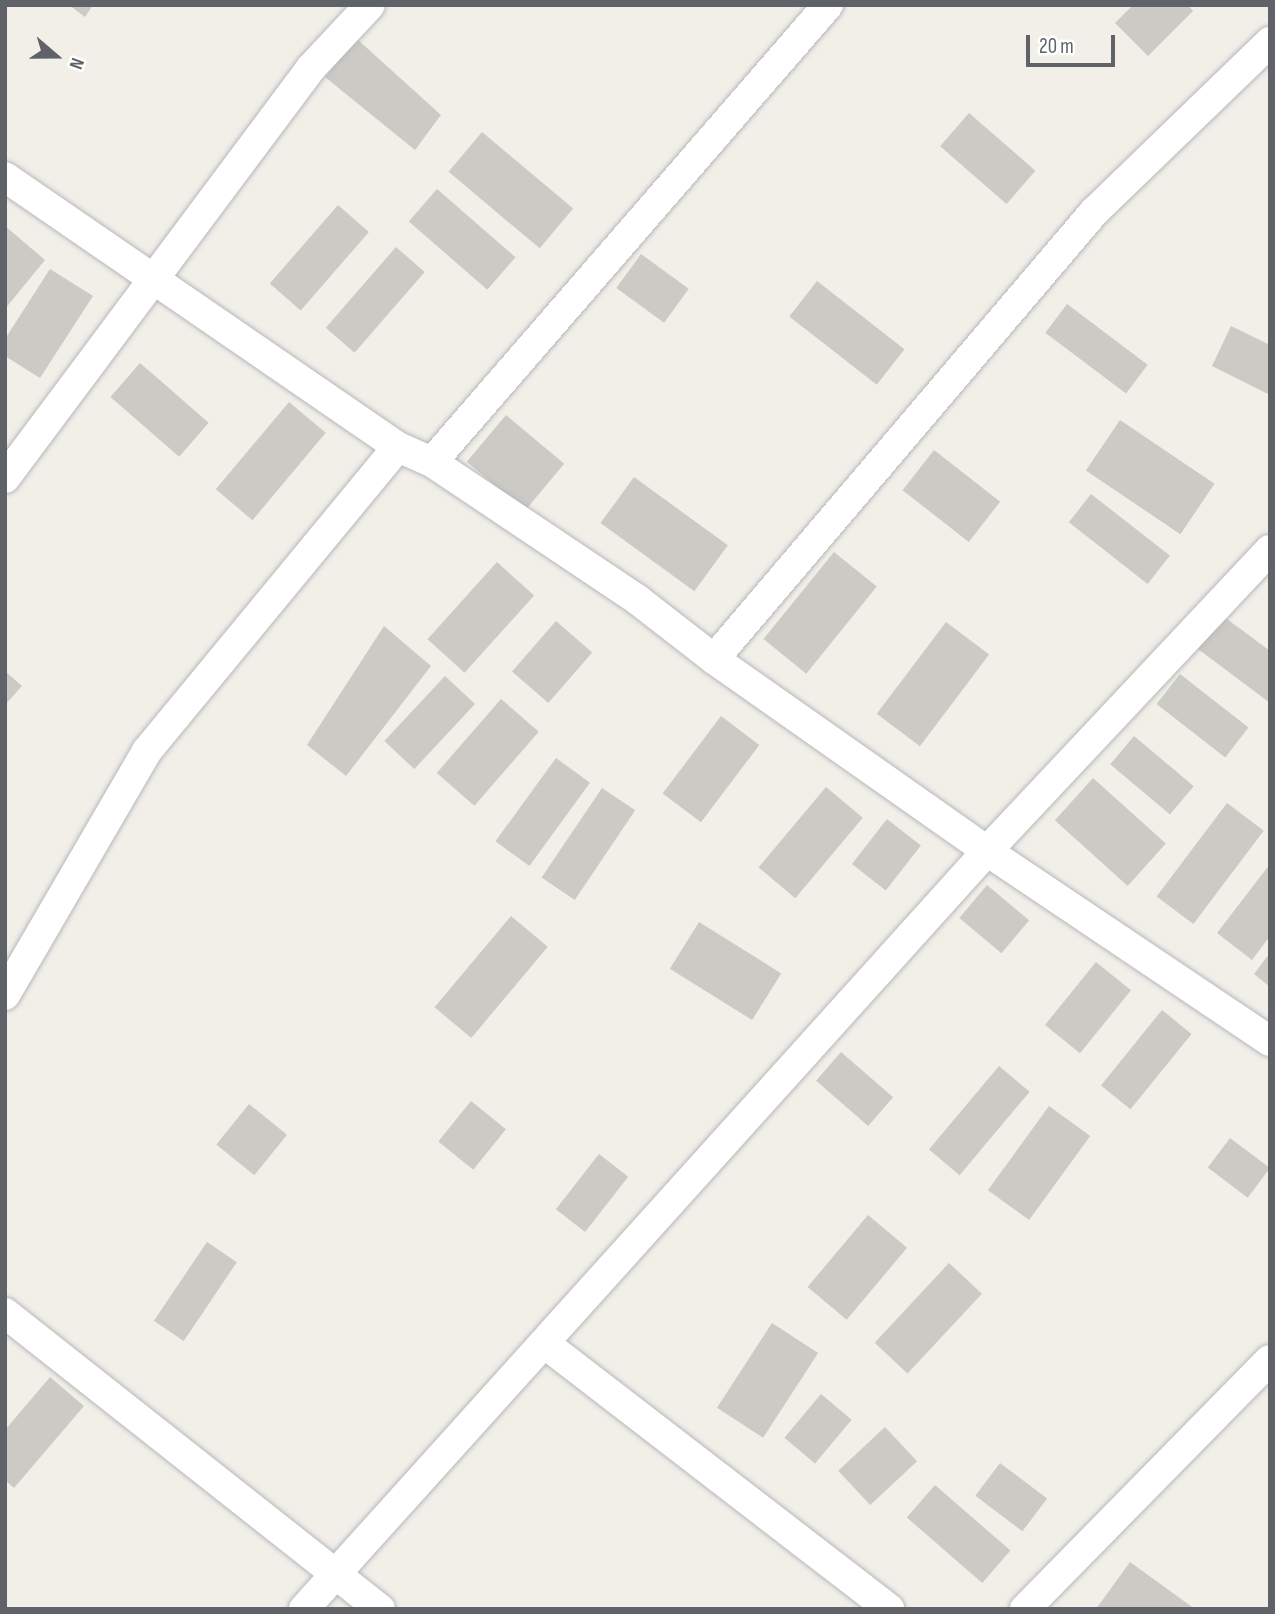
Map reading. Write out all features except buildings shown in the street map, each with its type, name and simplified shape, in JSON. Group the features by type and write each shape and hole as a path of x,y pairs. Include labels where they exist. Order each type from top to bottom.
{"street":[{"path":"5,478 155,282 311,68 370,5"},
{"path":"432,461 828,5"},
{"path":"714,659 1094,212 1270,42"},
{"path":"5,177 398,447 432,461 638,600 714,659 987,851 1270,1041"},
{"path":"5,995 147,751 398,447"},
{"path":"304,1609 987,851 1270,550"},
{"path":"5,1313 380,1609"},
{"path":"544,1343 890,1609"},
{"path":"1025,1609 1270,1360"}]}
